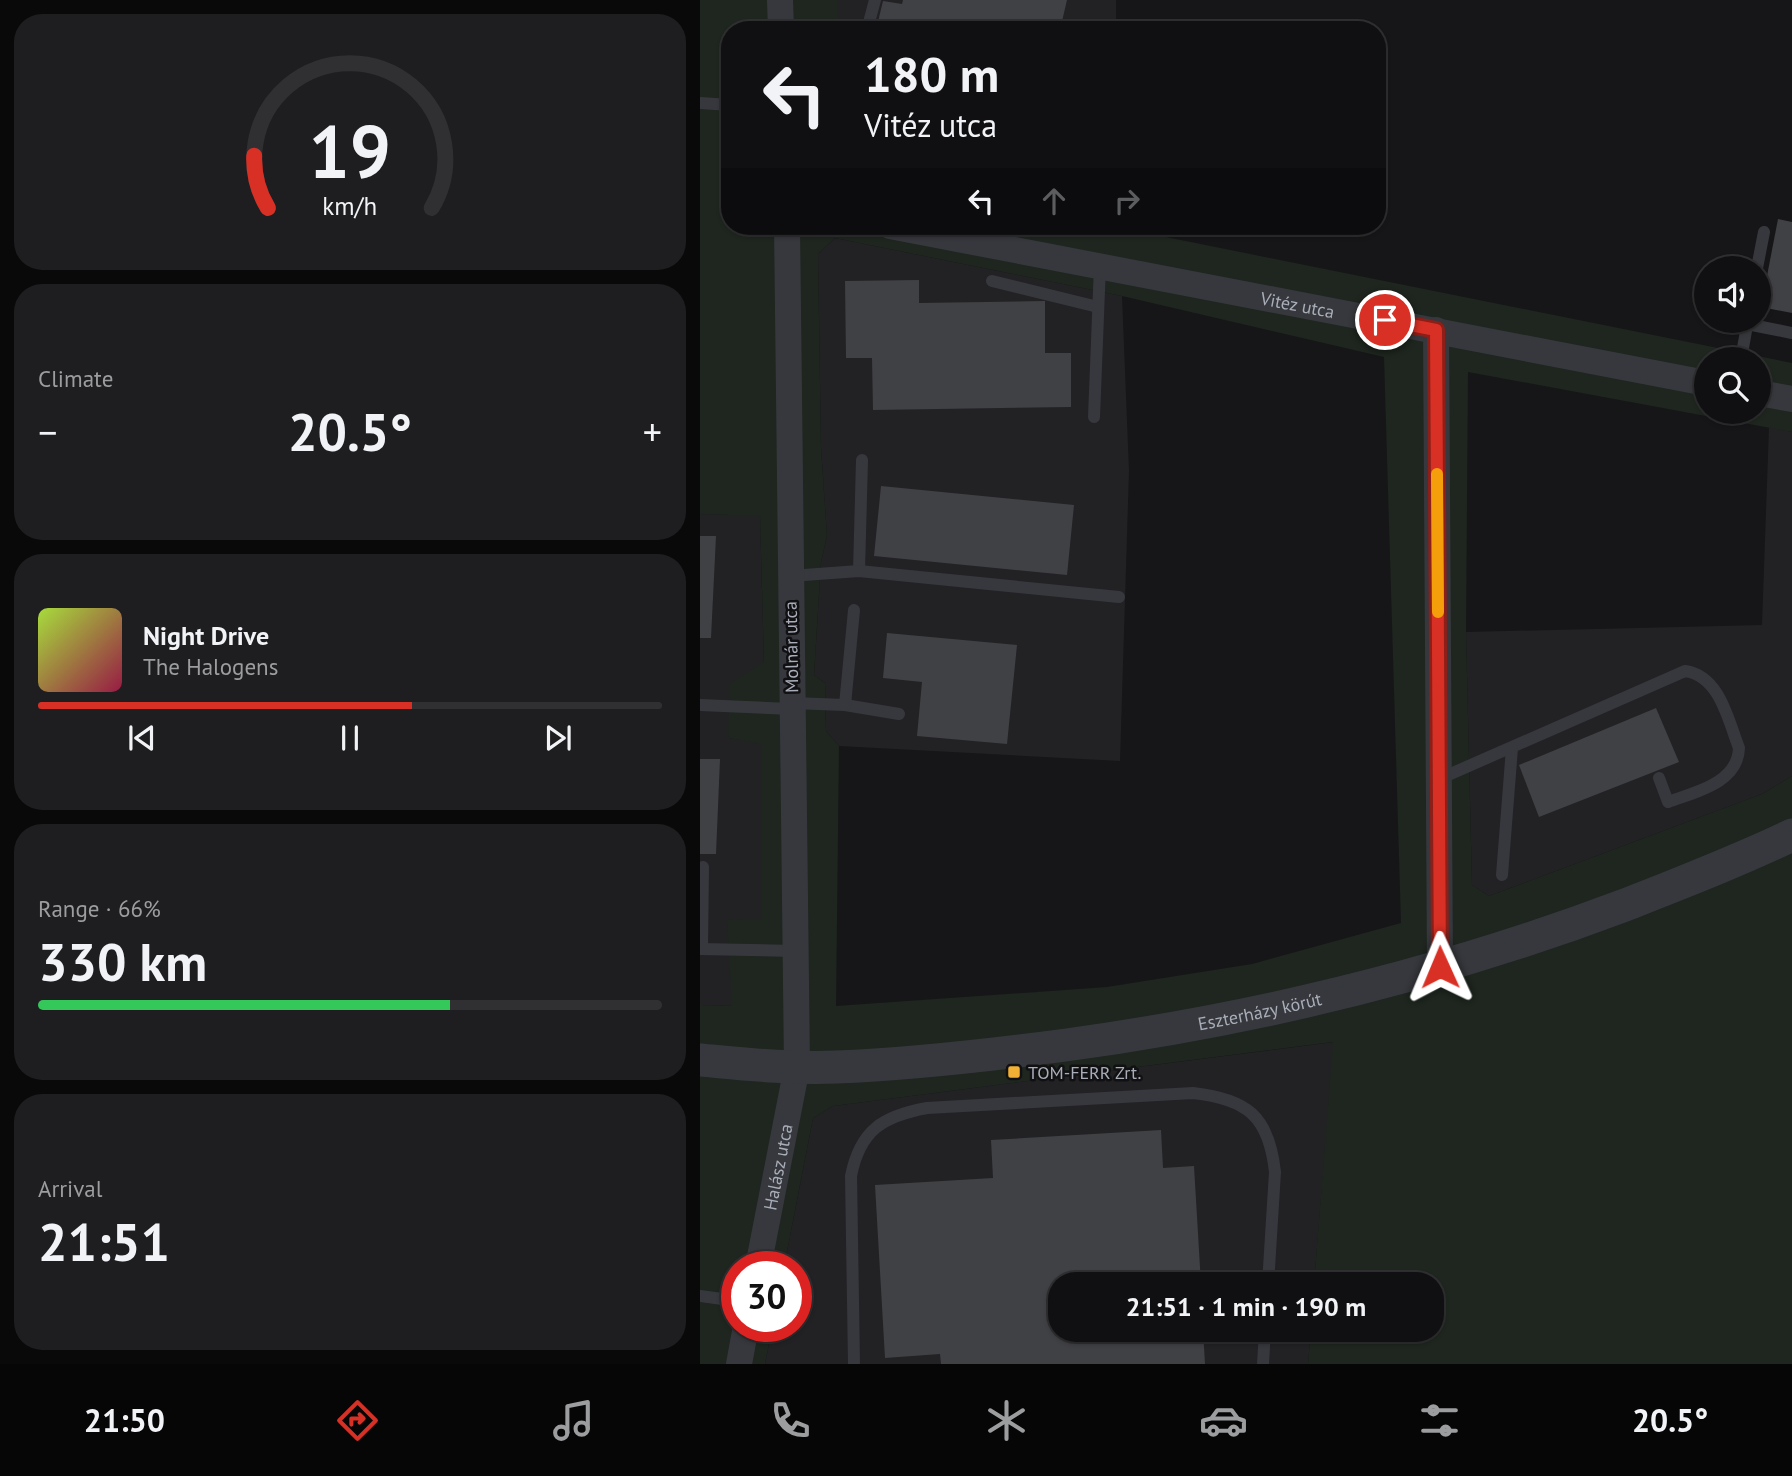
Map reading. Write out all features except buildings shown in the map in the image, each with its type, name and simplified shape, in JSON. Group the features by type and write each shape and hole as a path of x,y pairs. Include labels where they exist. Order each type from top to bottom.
{"street":[{"path":"780,0 781,21"},
{"name":"Molnár utca","path":"787,235 797,1067"},
{"name":"Vitéz utca","path":"938,235 1694,381"},
{"path":"1436,330 1440,967"},
{"path":"1771,395 1792,399"},
{"name":"Eszterházy körút","path":"700,1060 836,1067 990,1055 1149,1034 1270,1010 1440,967 1563,928 1668,888 1792,835"},
{"name":"Halász utca","path":"761,1251 797,1067"},
{"path":"739,1364 743,1342"}],"lane":[{"path":"869,21 875,0"},
{"path":"700,103 721,104"},
{"path":"1759,256 1764,232"},
{"path":"1094,418 1100,265"},
{"path":"992,281 1098,307"},
{"path":"1771,328 1792,333"},
{"path":"859,571 862,460"},
{"path":"790,576 859,571 1119,597"},
{"path":"845,705 854,610"},
{"path":"1438,780 1685,671 1696,673 1718,694 1739,748 1739,757 1725,777 1710,786 1668,802 1659,778"},
{"path":"700,705 845,705 899,714"},
{"path":"1502,875 1512,748"},
{"path":"703,867 701,949 796,951"},
{"path":"854,1364 851,1176 855,1157 871,1130 887,1119 905,1112 927,1108 1193,1093 1222,1097 1237,1103 1260,1123 1269,1139 1273,1155 1275,1172 1269,1272"},
{"path":"700,1296 721,1299"},
{"path":"1264,1364 1265,1342"}],"shaded area":[{"path":"700,0 837,0 837,20 721,21 721,235 1156,235 1712,347 1694,347 1694,414 1468,372 1466,632 1472,885 1489,896 1762,794 1792,776 1792,1364 1308,1364 1310,1342 1444,1342 1444,1272 1315,1272 1333,1042 833,1106 813,1118 787,1251 721,1251 721,1342 769,1342 765,1364 700,1364 700,1005 732,1006 727,920 762,919 762,744 728,738 730,684 764,662 760,516 700,514","holes":["835,238 1122,296 1384,357 1401,923 1252,964 1107,987 836,1006 839,746 826,731 825,683 814,675 821,562 827,536 821,448 818,254"]},
{"path":"837,0 1116,0 1116,21 809,21 837,19"},
{"path":"835,238 1122,296 1129,471 1120,761 839,746 826,731 825,683 814,675 821,562 827,536 821,448 818,254"},
{"path":"1771,359 1792,363 1792,432 1749,424 1771,424"},
{"path":"1769,427 1792,432 1792,776 1762,794 1489,896 1472,885 1466,632 1762,625"},
{"path":"700,514 760,515 764,663 729,738 762,743 762,920 732,1006 700,1005"},
{"path":"1334,1042 1315,1272 1048,1272 1048,1342 1310,1342 1308,1364 765,1364 769,1342 812,1342 812,1251 787,1251 813,1118 833,1106"}],"slow traffic":[{"path":"1437,474 1438,612"}],"place":[{"name":"TOM-FERR Zrt.","path":"1014,1072"}],"route":[{"path":"1385,320 1436,330 1440,967"}]}
